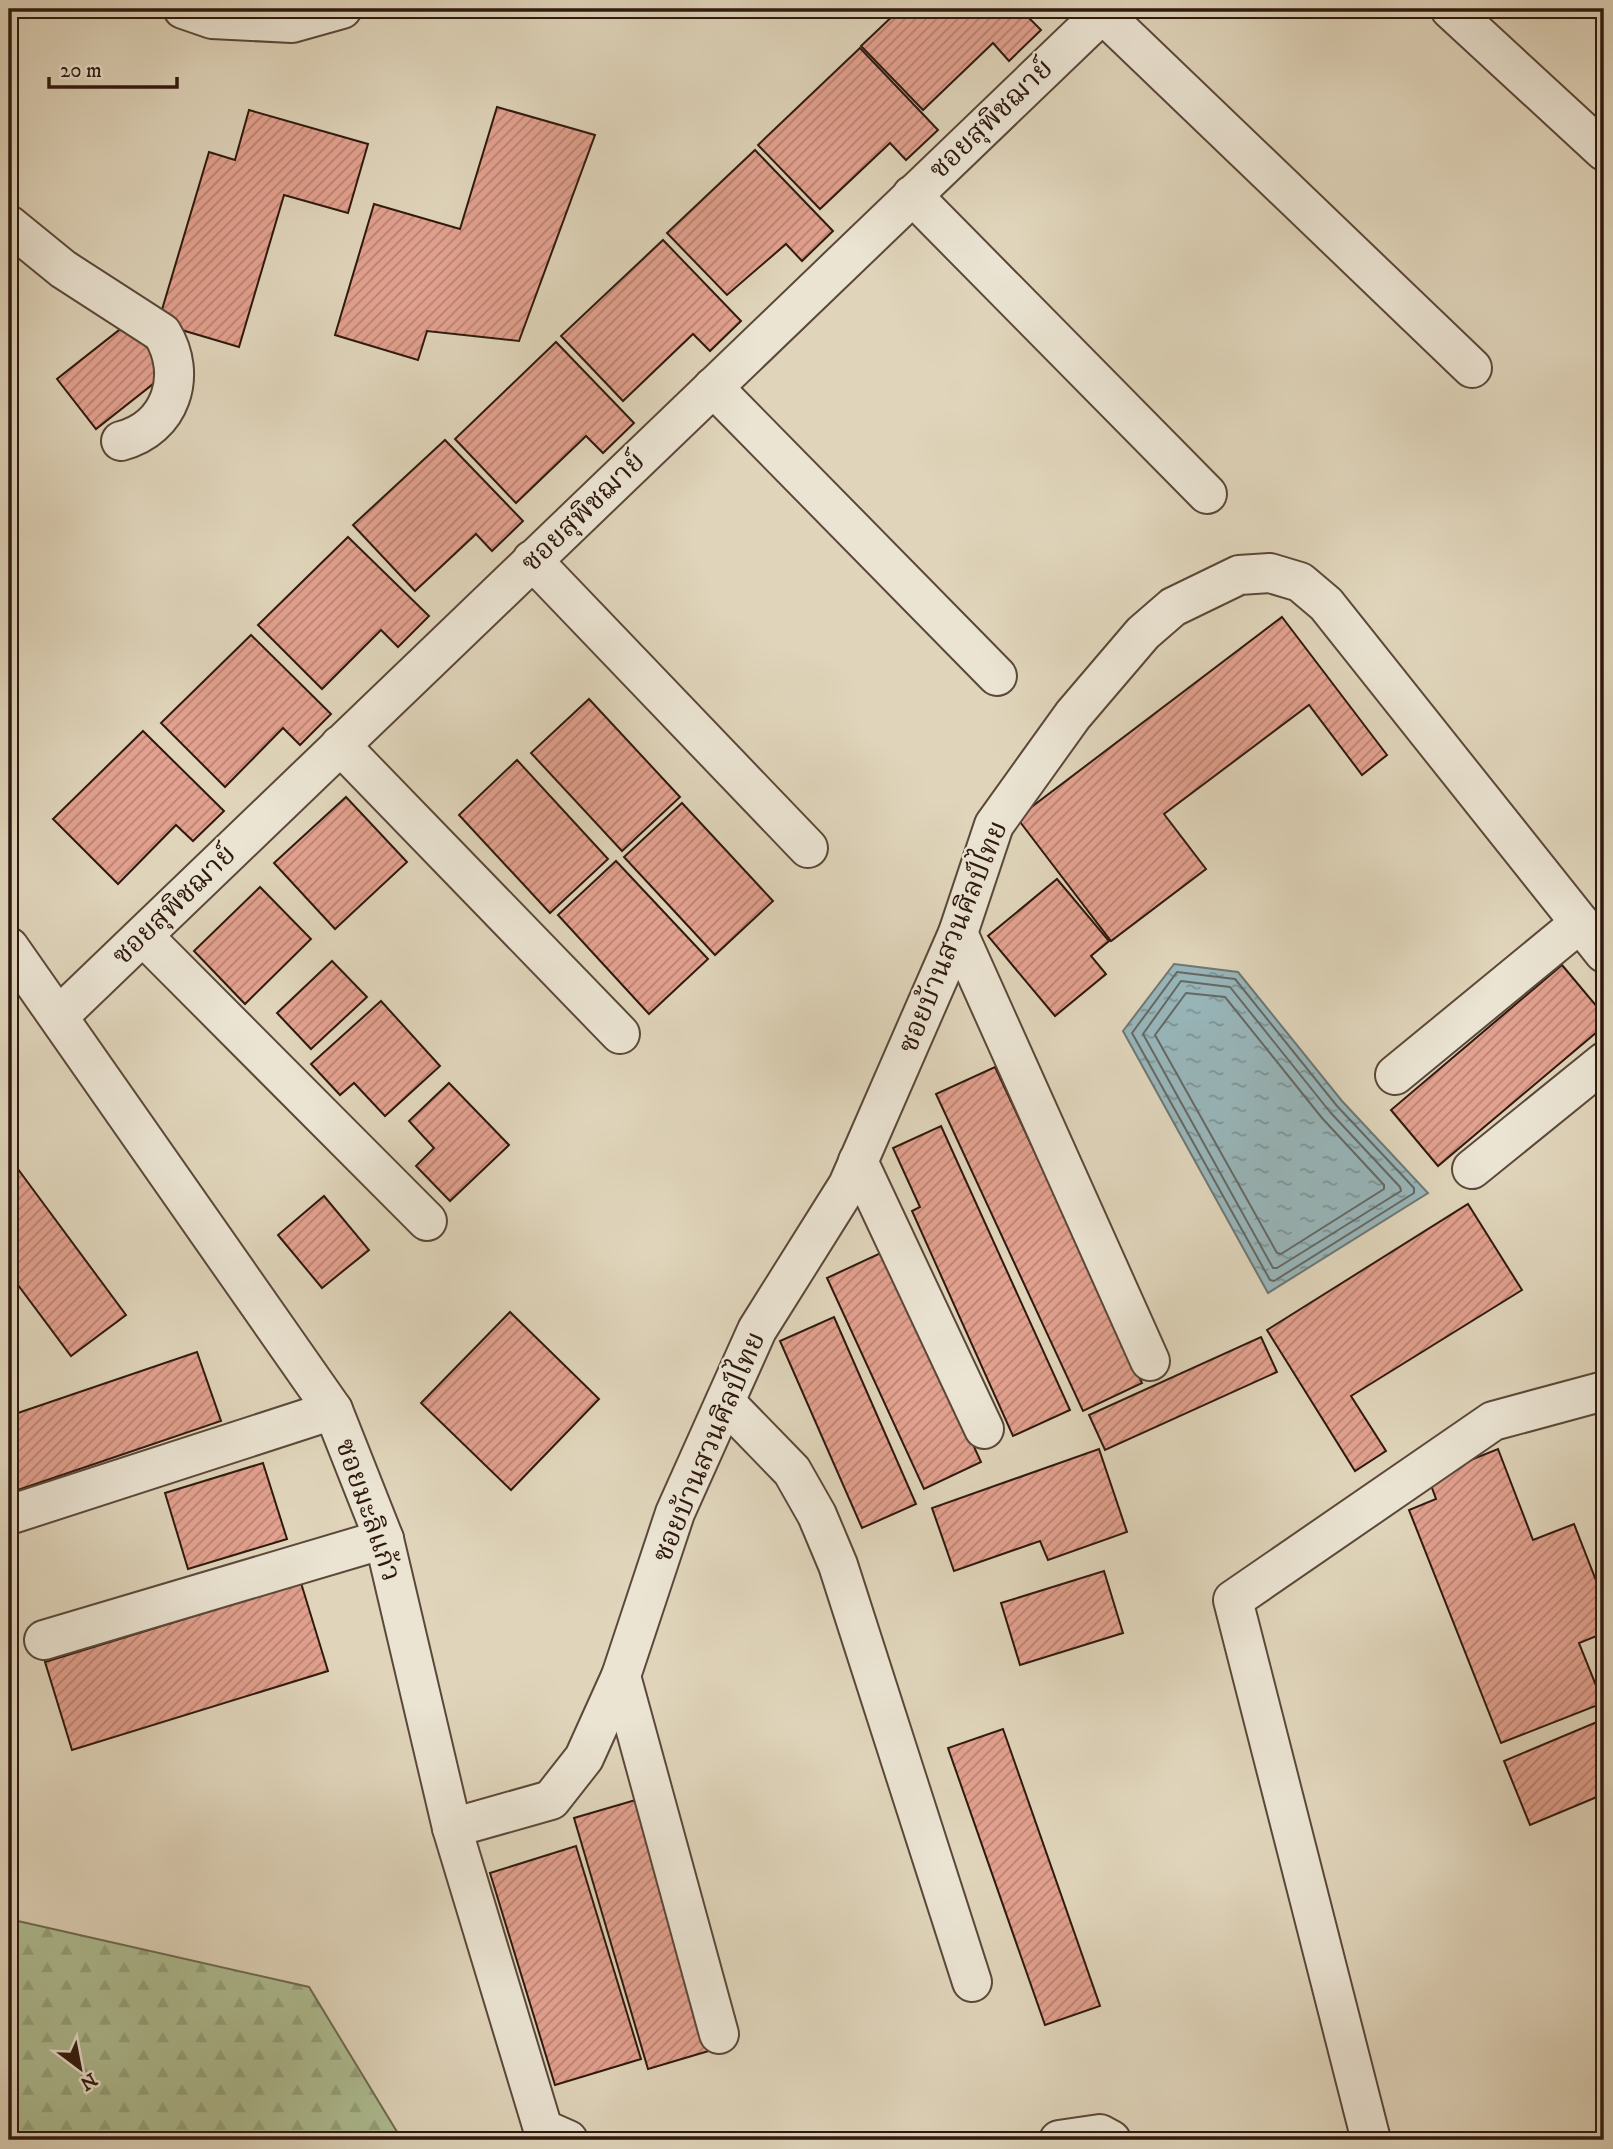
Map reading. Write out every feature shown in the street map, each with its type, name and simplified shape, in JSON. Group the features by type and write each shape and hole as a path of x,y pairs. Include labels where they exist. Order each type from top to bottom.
{"street":[{"path":"183,9 212,19 292,23 342,9"},
{"path":"1450,9 1604,151"},
{"path":"1104,11 1472,368"},
{"name":"ซอยสุพิชฌาย์","path":"59,1016 1104,11"},
{"path":"912,195 1207,494"},
{"path":"9,225 63,269 162,333 171,349 176,366 175,389 153,424 136,438 121,442"},
{"path":"713,387 997,676"},
{"path":"532,561 808,848"},
{"name":"ซอยบ้านสวนศิลป์ไทย","path":"452,1828 551,1800 584,1758 621,1676 675,1513 757,1330 848,1185 958,933 993,825 1073,715 1143,634 1173,607 1239,575 1270,573 1300,582 1326,604 1604,953"},
{"path":"340,745 620,1034"},
{"path":"1395,1075 1580,923"},
{"path":"958,933 1150,1361"},
{"path":"143,936 427,1221"},
{"name":"ซอยมะลิแก้ว","path":"9,947 334,1410 384,1539 452,1828 543,2129 568,2140"},
{"path":"1472,1169 1604,1062"},
{"path":"858,1161 984,1429"},
{"path":"1371,2140 1233,1600 1493,1421 1604,1391"},
{"path":"726,1402 792,1471 817,1515 838,1565 972,1982"},
{"path":"9,1516 334,1410"},
{"path":"44,1640 384,1539"},
{"path":"621,1676 719,2034"},
{"path":"1059,2140 1100,2134 1111,2140"}],"green space":[{"path":"9,1919 309,1987 402,2140 9,2140"}],"water":[{"path":"1174,964 1238,972 1342,1101 1428,1193 1268,1293 1123,1031"}],"building":[{"path":"900,9 1020,9 1041,30 1009,61 993,43 923,110 861,46"},
{"path":"860,48 938,130 906,160 890,143 820,209 758,145"},
{"path":"497,107 595,135 519,341 427,331 418,360 335,335 374,204 460,229"},
{"path":"249,110 368,144 348,213 284,195 239,347 158,323 209,152 235,160"},
{"path":"755,150 833,231 802,261 786,244 727,295 667,233"},
{"path":"663,240 741,321 710,351 693,334 623,401 561,336"},
{"path":"128,323 167,373 96,429 57,379"},
{"path":"556,342 634,423 603,453 586,436 516,503 455,439"},
{"path":"445,440 523,521 492,551 476,534 415,591 353,525"},
{"path":"348,537 429,616 398,647 381,630 322,689 258,625"},
{"path":"1282,617 1387,755 1362,775 1309,705 1164,814 1206,869 1111,941 1017,818"},
{"path":"251,635 331,714 300,745 283,728 225,787 161,723"},
{"path":"589,699 680,797 622,851 531,753"},
{"path":"143,731 224,811 193,841 176,825 118,884 53,819"},
{"path":"517,760 608,859 550,913 459,815"},
{"path":"346,797 407,862 335,929 274,863"},
{"path":"682,803 773,901 715,955 624,857"},
{"path":"616,861 708,959 649,1014 558,915"},
{"path":"1057,879 1109,941 1091,956 1106,974 1055,1016 988,936"},
{"path":"260,887 311,939 245,1004 194,951"},
{"path":"332,961 367,997 311,1049 277,1013"},
{"path":"1562,965 1604,1015 1604,1026 1438,1166 1391,1110"},
{"path":"381,1001 440,1066 385,1116 354,1083 340,1095 311,1064"},
{"path":"995,1067 1142,1383 1083,1411 936,1094"},
{"path":"449,1083 509,1145 450,1201 416,1166 434,1148 409,1121"},
{"path":"941,1126 1070,1410 1013,1436 912,1211 920,1207 893,1148"},
{"path":"9,1157 126,1315 71,1356 9,1273"},
{"path":"324,1196 369,1250 322,1288 278,1235"},
{"path":"1468,1204 1522,1290 1351,1396 1386,1451 1355,1471 1267,1330"},
{"path":"885,1251 981,1462 924,1489 827,1278"},
{"path":"510,1312 599,1399 511,1490 421,1403"},
{"path":"834,1317 916,1504 862,1528 780,1341"},
{"path":"1261,1337 1277,1372 1105,1450 1089,1415"},
{"path":"197,1352 221,1421 9,1493 9,1416"},
{"path":"1099,1449 1127,1532 1048,1560 1040,1541 954,1571 932,1508"},
{"path":"1498,1449 1533,1540 1574,1524 1604,1601 1604,1633 1579,1643 1603,1703 1501,1743 1409,1510 1436,1499 1428,1477"},
{"path":"263,1463 287,1539 188,1569 165,1493"},
{"path":"1104,1571 1123,1633 1020,1665 1001,1603"},
{"path":"301,1583 328,1671 72,1750 45,1662"},
{"path":"1604,1719 1604,1794 1530,1825 1504,1761"},
{"path":"1003,1729 1100,2006 1045,2025 948,1748"},
{"path":"639,1799 712,2050 648,2069 574,1818"},
{"path":"576,1846 641,2059 555,2085 490,1873"}]}
